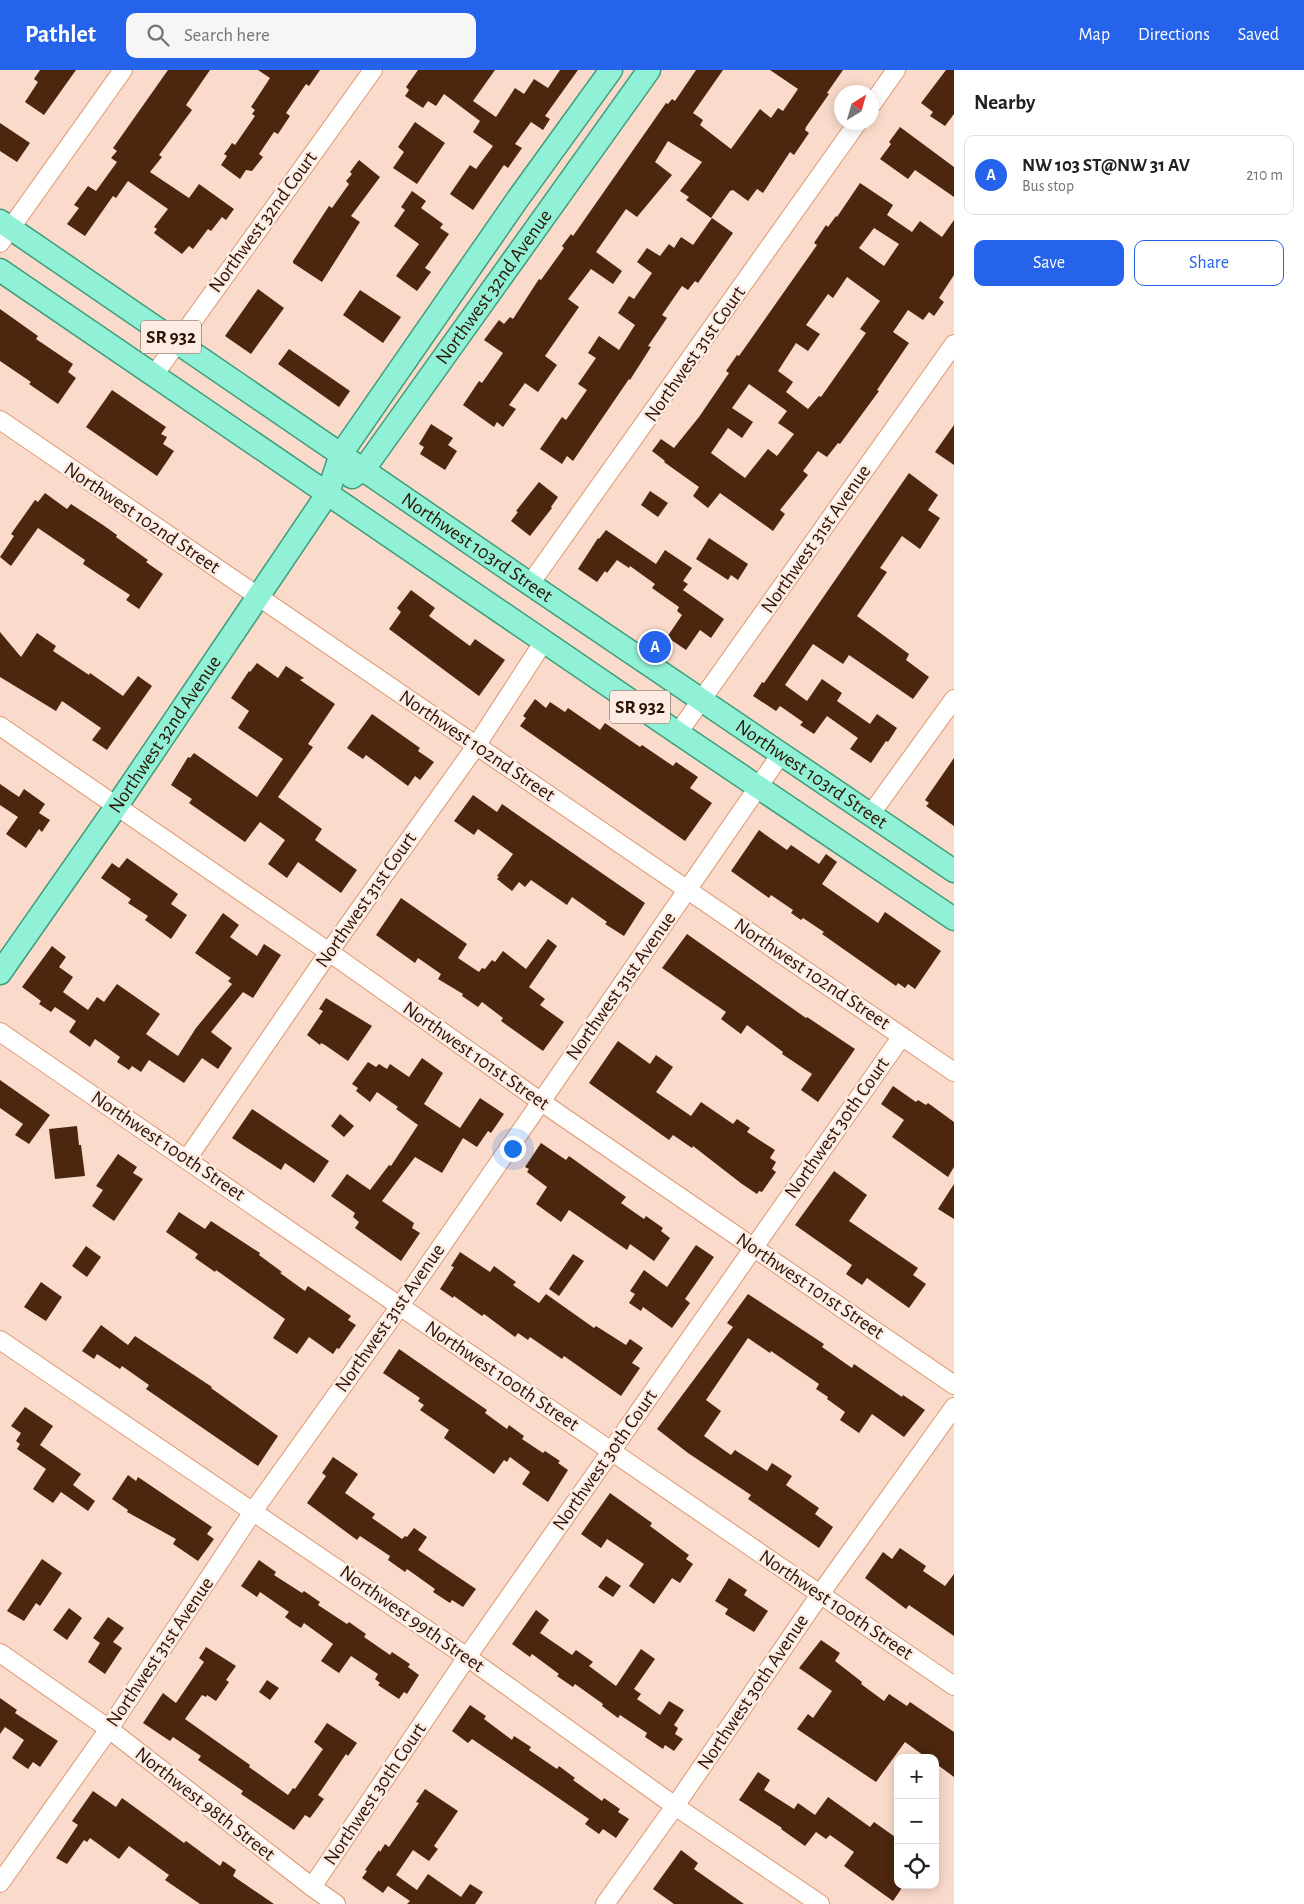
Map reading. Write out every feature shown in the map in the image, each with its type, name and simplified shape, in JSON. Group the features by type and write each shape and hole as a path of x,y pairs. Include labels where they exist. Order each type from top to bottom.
{"main road":[{"name":"Northwest 32nd Avenue","path":"0,973 116,807 328,493 341,454 517,200 610,70"},
{"name":"Northwest 32nd Avenue","path":"328,493 364,470 649,70"},
{"name":"Northwest 103rd Street","path":"3,230 177,342 954,871"},
{"name":"Northwest 103rd Street","path":"0,270 954,919"}],"street":[{"path":"3,230 123,70"},
{"name":"Northwest 32nd Court","path":"154,375 374,70"},
{"path":"879,94 896,70"},
{"name":"Northwest 31st Court","path":"530,584 852,130"},
{"name":"Northwest 31st Avenue","path":"678,733 954,344"},
{"name":"Northwest 102nd Street","path":"0,420 954,1072"},
{"name":"Northwest 31st Court","path":"186,1159 329,952 476,746 544,641"},
{"path":"870,815 954,699"},
{"name":"Northwest 101st Street","path":"0,726 329,952 540,1101 954,1385"},
{"name":"Northwest 31st Avenue","path":"0,1882 109,1729 254,1510 400,1306 540,1101 689,890 781,754"},
{"name":"Northwest 100th Street","path":"0,1032 954,1686"},
{"name":"Northwest 30th Court","path":"312,1887 467,1656 902,1036"},
{"name":"Northwest 99th Street","path":"0,1340 254,1510 467,1656 675,1806 820,1904"},
{"name":"Northwest 30th Avenue","path":"605,1904 675,1806 820,1594 954,1407"},
{"name":"Northwest 98th Street","path":"0,1653 109,1729 336,1904"}],"building":[{"path":"40,70 76,70 44,115 25,102 38,82 34,79"},
{"path":"168,70 210,70 186,105 192,110 159,155 162,157 150,172 189,198 199,184 234,209 226,220 222,217 211,231 208,229 193,249 189,246 182,254 154,233 157,229 154,227 168,209 128,181 116,198 113,196 85,236 67,224 79,208 74,205 88,186 96,191 117,162 111,158 117,151 113,148"},
{"path":"258,70 320,70 309,86 306,84 286,113 290,116 278,134 274,132 259,154 263,157 252,171 246,170 240,179 221,165 227,156 224,154 232,143 235,145 255,116 252,114 255,110 251,107 270,78"},
{"path":"418,70 495,70 473,101 496,117 515,88 524,94 534,79 548,88 560,70 578,70 545,116 550,119 543,130 531,122 515,144 522,148 508,168 504,165 473,210 450,194 470,165 476,169 493,146 473,132 480,121 444,94 436,106 428,101 423,108 405,96 409,90 406,87"},
{"path":"696,70 723,70 693,113 703,120 700,125 731,149 760,109 771,118 778,108 783,111 798,89 770,70 843,70 806,127 805,130 809,133 794,155 790,152 763,193 757,189 748,201 733,190 730,191 711,218 686,200 689,197 680,191 702,162 668,141 655,162 672,175 637,217 626,209 596,252 622,271 613,284 591,269 568,299 579,307 545,356 557,365 538,392 525,383 509,405 516,409 503,427 497,422 494,427 463,405 479,381 482,383 503,353 484,340 499,320 504,324 510,317 513,319 539,279 541,280 564,248 562,246 571,234 573,236 666,103 668,104 672,99 675,101"},
{"path":"946,70 954,70 954,114 945,126 930,116 933,112 921,103"},
{"path":"415,122 445,143 417,184 393,168 404,152 398,147"},
{"path":"0,123 30,143 17,162 0,151"},
{"path":"900,127 954,167 954,197 915,170 908,179 880,159"},
{"path":"359,160 380,177 351,216 360,222 322,282 293,263 293,261 329,206 332,208 349,184 346,181"},
{"path":"860,183 893,205 887,215 912,232 920,221 942,237 954,220 954,275 939,298 944,302 934,316 929,312 923,320 908,310 893,332 909,343 877,390 879,391 840,444 838,443 827,457 818,451 803,471 808,475 780,510 785,514 773,531 720,493 708,508 693,496 699,487 652,451 661,439 674,448 699,417 729,373 726,371 737,355 739,356 817,245 814,243 826,225 828,227","holes":["874,228 899,244 884,266 859,248","847,277 880,301 860,329 866,333 821,397 819,396 808,409 786,392 793,382 778,371 796,343 808,351 820,334 806,325 828,294 833,298","749,384 787,411 778,423 794,434 777,456 768,449 745,478 711,453 728,428 742,438 753,422 732,408"]},
{"path":"412,191 426,201 421,208 443,224 440,228 449,234 425,268 431,272 417,291 396,276 419,244 394,226 405,210 401,207"},
{"path":"712,218 733,233 698,283 695,281 688,290 682,286 662,315 667,318 648,346 651,347 630,380 573,461 567,456 562,464 540,449 562,417 566,420 587,390 578,384 596,358 588,353 599,336 619,350 635,325 618,313 629,296 634,299 652,273 637,262 647,248 660,256 669,244 674,248 681,237 693,245"},
{"path":"258,289 284,308 251,354 225,336"},
{"path":"360,290 401,317 383,343 343,315"},
{"path":"0,309 38,336 36,339 73,364 68,372 76,378 58,404 29,384 31,382 0,361"},
{"path":"289,349 350,391 339,407 278,364"},
{"path":"112,390 166,427 161,434 167,437 163,444 174,451 157,476 86,427"},
{"path":"431,424 453,438 448,445 457,451 445,470 420,454 424,447 419,444"},
{"path":"954,425 954,465 935,452"},
{"path":"909,473 938,495 928,510 940,518 920,549 902,536 880,568 887,572 857,616 909,654 906,660 929,677 913,699 849,655 843,664 813,644 785,685 807,701 822,679 842,693 837,701 870,724 877,714 897,728 871,763 850,749 858,738 827,716 814,734 800,725 803,722 780,706 776,711 753,696 762,682 764,683"},
{"path":"539,482 558,497 552,508 530,536 511,521 518,512 516,511"},
{"path":"650,491 668,503 658,517 641,505"},
{"path":"45,493 67,509 71,504 103,525 163,574 139,609 126,600 130,595 83,564 85,560 38,528 11,566 0,557 14,536 11,534 35,500 38,502"},
{"path":"606,530 656,564 665,550 692,568 683,581 688,584 683,590 724,619 711,638 700,630 686,650 667,637 682,615 677,611 679,607 652,588 655,584 630,566 629,568 617,560 597,582 578,569 598,538"},
{"path":"709,538 748,564 738,580 731,575 728,580 696,559"},
{"path":"411,590 435,608 429,616 470,646 475,639 505,660 479,696 389,629 401,612 397,608"},
{"path":"0,632 21,657 37,633 56,646 53,651 89,675 90,673 123,696 138,676 152,686 107,750 92,740 101,728 62,701 56,711 0,677"},
{"path":"257,663 278,678 286,666 304,678 300,680 335,704 308,744 313,747 278,797 322,829 315,840 357,870 341,893 298,862 287,878 268,864 285,840 260,822 245,842 189,803 192,799 171,785 188,757 190,758 194,753 257,797 283,759 238,728 249,711 231,698 249,671"},
{"path":"535,699 546,708 550,702 565,712 568,708 600,730 605,723 640,747 642,745 673,766 676,762 698,777 690,788 712,803 685,841 520,726 526,718 523,716"},
{"path":"372,714 420,748 418,751 434,762 420,780 415,776 408,786 366,755 363,759 347,748"},
{"path":"954,758 954,826 926,806 929,803 925,800"},
{"path":"0,784 19,797 24,789 45,804 39,813 50,820 42,832 39,829 26,848 6,834 18,817 0,805"},
{"path":"473,795 497,812 502,804 645,903 624,936 605,924 607,922 572,897 567,905 531,880 525,887 519,882 512,891 497,879 499,877 497,876 513,854 478,829 474,835 454,821"},
{"path":"759,830 787,850 791,845 819,864 826,854 837,862 822,884 878,923 885,912 941,951 915,989 908,984 905,988 898,983 896,986 822,934 824,932 803,918 801,920 791,913 793,910 771,895 769,898 731,871"},
{"path":"127,858 178,894 171,904 187,915 171,939 145,920 148,916 128,903 131,899 101,878 112,863 119,868"},
{"path":"401,898 467,944 458,958 479,972 482,968 485,969 492,960 495,962 503,951 526,969 548,939 557,946 529,987 545,999 540,1005 564,1022 543,1051 501,1021 503,1018 482,1002 478,1007 462,996 463,994 438,979 441,974 418,958 415,963 376,935"},
{"path":"223,913 239,925 230,937 257,956 264,944 281,955 253,998 243,992 211,1032 232,1048 218,1069 202,1058 184,1083 149,1060 141,1072 132,1066 129,1070 117,1062 120,1057 95,1039 90,1047 69,1032 76,1021 55,1007 51,1012 39,1004 41,1001 22,987 52,946 66,957 59,967 73,977 63,992 88,1010 97,997 104,1002 117,984 160,1014 146,1034 178,1056 196,1028 232,984 228,981 231,978 195,953"},
{"path":"687,934 806,1018 855,1049 818,1102 801,1090 812,1074 782,1054 783,1052 747,1025 741,1034 721,1019 726,1012 662,968"},
{"path":"326,998 372,1026 348,1061 307,1035 323,1011 319,1009"},
{"path":"618,1041 650,1064 656,1055 673,1067 656,1092 691,1116 701,1102 733,1124 737,1119 750,1128 747,1132 775,1150 770,1158 776,1162 772,1169 776,1172 762,1192 759,1191 757,1194 742,1184 693,1146 692,1148 673,1135 669,1140 589,1083"},
{"path":"422,1058 443,1073 424,1104 460,1128 480,1098 504,1114 491,1133 488,1131 477,1147 463,1138 442,1173 415,1157 382,1201 414,1223 412,1228 420,1233 401,1261 355,1228 359,1222 353,1217 355,1213 331,1196 347,1174 370,1190 389,1165 391,1166 418,1125 377,1092 370,1102 356,1091 358,1088 352,1084 368,1062 376,1067 379,1064 387,1069 390,1064 409,1077"},
{"path":"0,1080 50,1115 29,1144 15,1135 23,1124 0,1108"},
{"path":"893,1086 916,1102 918,1100 926,1105 928,1103 954,1122 954,1167 948,1177 892,1137 904,1120 881,1104"},
{"path":"252,1109 329,1161 314,1183 285,1163 281,1170 232,1138"},
{"path":"340,1114 354,1126 344,1137 331,1126"},
{"path":"77,1126 85,1176 55,1179 49,1129"},
{"path":"541,1143 566,1160 569,1156 626,1197 621,1203 644,1219 646,1216 663,1228 661,1231 670,1238 654,1261 630,1244 627,1250 569,1210 561,1222 536,1204 547,1187 527,1172 529,1169 525,1167"},
{"path":"118,1154 137,1167 133,1173 143,1179 114,1221 92,1206 103,1190 96,1186"},
{"path":"834,1171 867,1195 849,1221 918,1268 913,1275 926,1284 909,1308 867,1278 862,1285 846,1274 852,1265 795,1225"},
{"path":"954,1184 954,1219 938,1209"},
{"path":"179,1212 205,1229 211,1221 260,1253 259,1255 282,1272 280,1273 305,1291 308,1286 351,1316 348,1320 356,1325 339,1349 337,1348 333,1354 309,1337 297,1354 273,1338 285,1319 216,1270 215,1272 195,1258 198,1254 166,1232"},
{"path":"696,1245 714,1257 685,1299 690,1303 672,1328 643,1307 641,1311 629,1303 635,1294 630,1291 644,1270 667,1287"},
{"path":"86,1246 101,1257 87,1277 72,1266"},
{"path":"460,1252 490,1272 494,1266 516,1282 513,1285 539,1303 546,1294 594,1328 596,1326 626,1345 630,1339 643,1348 632,1363 640,1368 621,1396 564,1356 562,1359 530,1337 528,1340 518,1333 515,1337 484,1314 482,1316 454,1296 453,1298 440,1289 454,1267 451,1266"},
{"path":"573,1254 584,1261 559,1296 549,1289"},
{"path":"41,1282 62,1297 46,1321 24,1307"},
{"path":"748,1294 824,1344 822,1347 852,1368 854,1364 902,1397 903,1395 925,1410 904,1437 872,1414 859,1433 840,1420 845,1412 816,1389 819,1384 771,1351 770,1353 748,1338 706,1400 721,1411 704,1436 731,1455 735,1450 767,1471 772,1463 792,1476 786,1485 819,1508 815,1514 833,1527 819,1548 748,1499 751,1495 688,1453 657,1429 733,1327 727,1323"},
{"path":"101,1325 128,1345 135,1336 212,1387 278,1436 258,1466 146,1389 149,1385 122,1366 120,1369 97,1354 94,1359 82,1351"},
{"path":"399,1349 487,1410 485,1413 507,1429 509,1425 524,1436 522,1439 543,1453 545,1451 560,1461 558,1463 568,1470 548,1502 522,1484 530,1472 510,1457 507,1462 504,1460 494,1474 444,1438 449,1430 420,1410 424,1405 418,1401 420,1398 383,1373"},
{"path":"25,1407 53,1426 40,1445 81,1474 73,1485 95,1501 88,1511 61,1492 53,1503 33,1489 46,1469 17,1449 20,1444 16,1441 21,1433 11,1426"},
{"path":"333,1457 358,1474 345,1493 375,1514 372,1518 402,1539 405,1536 407,1537 414,1528 427,1537 418,1550 476,1589 463,1607 452,1600 450,1603 433,1592 435,1589 407,1569 405,1572 388,1560 390,1556 360,1536 357,1540 307,1503 326,1476 322,1473"},
{"path":"128,1475 136,1481 138,1477 212,1527 207,1534 214,1539 198,1561 173,1544 176,1539 127,1512 128,1510 112,1499"},
{"path":"610,1493 652,1523 650,1526 689,1555 686,1559 693,1564 680,1583 672,1578 654,1604 629,1586 644,1564 607,1539 601,1548 581,1534"},
{"path":"900,1548 926,1566 923,1571 945,1586 954,1574 954,1636 909,1605 906,1609 865,1578 883,1552 892,1559"},
{"path":"42,1559 62,1573 40,1606 36,1603 24,1621 7,1611"},
{"path":"259,1560 276,1572 274,1575 302,1593 304,1591 320,1602 318,1605 347,1624 349,1622 366,1634 364,1637 390,1655 392,1652 410,1664 408,1667 419,1675 407,1694 404,1692 399,1699 378,1685 380,1683 375,1679 378,1674 351,1656 339,1673 321,1661 333,1644 304,1623 301,1628 293,1623 285,1617 289,1612 260,1592 257,1597 241,1586"},
{"path":"606,1576 621,1586 613,1597 598,1587"},
{"path":"729,1578 747,1590 744,1595 768,1611 754,1632 725,1614 728,1609 715,1601"},
{"path":"69,1608 82,1618 67,1640 53,1630"},
{"path":"536,1610 549,1620 540,1633 572,1655 576,1650 593,1662 589,1666 616,1686 641,1649 655,1659 634,1689 641,1694 637,1699 660,1715 669,1701 684,1710 674,1725 678,1728 675,1734 683,1739 674,1751 665,1745 663,1749 645,1737 647,1733 620,1715 618,1718 602,1706 603,1704 575,1684 573,1687 532,1654 530,1657 512,1644"},
{"path":"108,1617 124,1628 113,1642 122,1648 105,1674 88,1662 100,1643 93,1638"},
{"path":"821,1640 840,1653 835,1661 884,1701 889,1694 907,1706 910,1702 954,1732 954,1777 939,1766 939,1754 922,1754 905,1742 896,1754 894,1754 894,1757 876,1782 797,1729 808,1714 813,1718 832,1691 799,1668"},
{"path":"206,1647 236,1666 226,1680 229,1682 216,1701 207,1695 206,1697 202,1695 185,1719 250,1765 249,1767 288,1795 293,1788 295,1789 323,1749 314,1742 327,1723 357,1743 348,1756 346,1754 318,1795 324,1799 310,1818 305,1815 294,1830 241,1794 243,1791 198,1760 201,1756 173,1737 170,1741 143,1723 163,1693 176,1703 204,1662 199,1658"},
{"path":"267,1680 279,1688 270,1700 259,1692"},
{"path":"0,1698 17,1710 15,1713 58,1741 40,1767 33,1762 28,1769 12,1758 24,1740 5,1727 0,1734"},
{"path":"470,1705 486,1716 484,1719 512,1740 514,1736 531,1747 529,1750 557,1769 559,1766 575,1778 573,1780 602,1801 604,1798 620,1809 618,1812 629,1819 616,1838 603,1829 599,1834 585,1824 589,1819 472,1739 468,1743 452,1731"},
{"path":"758,1772 770,1780 764,1790 794,1809 798,1803 815,1815 828,1797 870,1827 874,1822 894,1836 894,1889 901,1889 893,1901 844,1866 854,1852 830,1835 826,1839 816,1832 805,1846 782,1828 739,1800"},
{"path":"425,1789 458,1811 434,1846 438,1849 429,1861 413,1850 396,1875 417,1890 428,1874 461,1897 470,1884 483,1892 475,1904 407,1904 410,1901 388,1886 383,1893 362,1878 367,1871 365,1870 379,1850 380,1852 385,1844 389,1847 419,1803 416,1802"},
{"path":"93,1791 116,1807 122,1798 184,1843 186,1841 220,1866 223,1861 236,1870 233,1876 274,1904 200,1904 165,1880 169,1875 129,1846 119,1859 90,1838 87,1842 84,1840 67,1864 56,1858 78,1825 72,1821"},
{"path":"681,1850 698,1863 694,1869 744,1904 674,1904 653,1889"}],"place":[{"name":"NW 103 ST@NW 31 AV","path":"655,647"}]}
